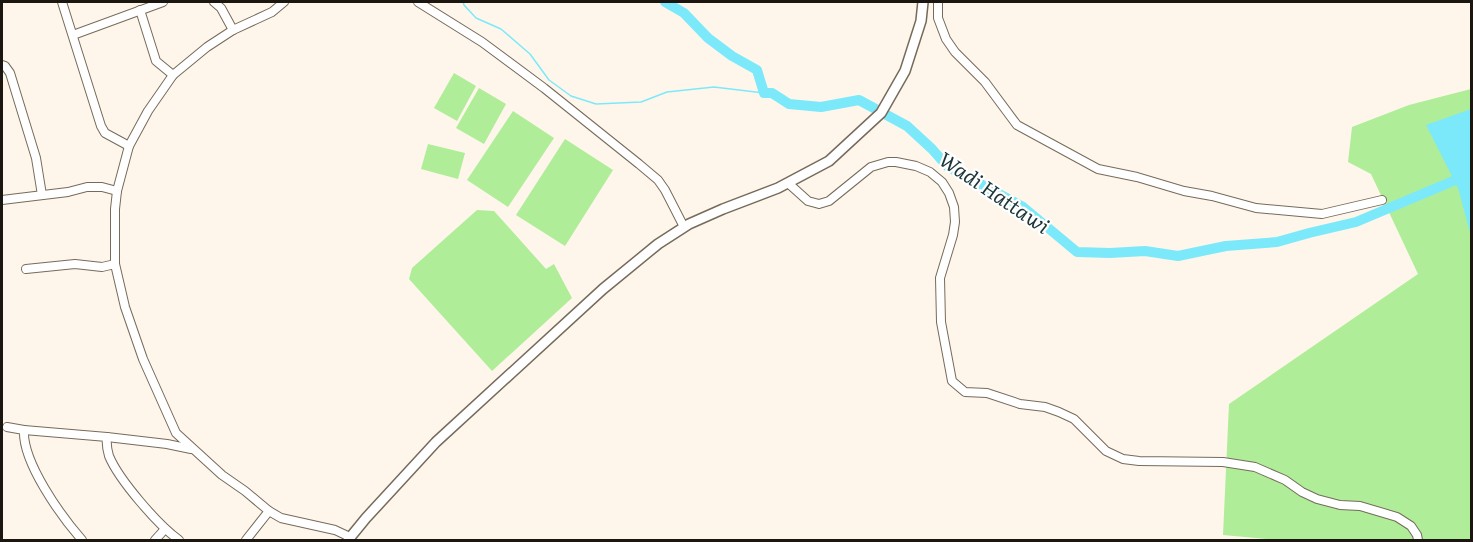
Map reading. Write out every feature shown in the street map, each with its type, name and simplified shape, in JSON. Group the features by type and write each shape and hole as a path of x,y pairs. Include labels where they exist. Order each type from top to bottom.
{"street":[{"path":"62,2 105,134 129,146"},
{"path":"73,35 163,2"},
{"path":"214,2 221,8 233,30"},
{"path":"284,2 272,12 233,30 207,47 173,75 148,111 129,146 117,191 115,264 125,307 143,359 176,433 222,475 269,512 281,518 334,530 349,539 436,442 603,289 658,244 687,226 788,183 829,161 881,113 905,72 921,21 923,2"},
{"path":"418,2 482,42 544,88 658,180 687,226"},
{"path":"938,2 938,18 946,39 955,52 985,82 1017,125 1098,169 1256,208 1322,214 1382,200"},
{"path":"140,10 156,61 173,75"},
{"path":"2,65 9,72 30,136 42,195"},
{"path":"788,183 808,201 819,204 829,201 871,167 888,162 916,166 930,172 942,182 949,192 954,207 955,222 940,278 941,322 952,381 965,392 987,393 1020,404 1045,407 1059,412 1074,419 1106,451 1123,459 1222,462 1255,466 1285,480 1302,492 1328,503 1360,506 1397,517 1411,526 1418,540"},
{"path":"2,200 68,192 87,187 102,187 117,191"},
{"path":"26,269 75,264 102,267 115,264"},
{"path":"163,443 172,434 172,426"},
{"path":"7,427 163,443 194,449"},
{"path":"24,430 28,456 51,498 82,540"},
{"path":"107,437 106,445 116,468 136,496 165,529 179,540"},
{"path":"246,540 269,512"},
{"path":"155,540 165,529"}],"green space":[{"path":"454,73 476,86 457,121 434,108"},
{"path":"479,88 506,104 484,144 456,128"},
{"path":"1471,89 1471,540 1279,540 1223,535 1229,404 1418,274 1371,174 1348,162 1352,127 1409,105"},
{"path":"513,111 554,138 508,207 467,180"},
{"path":"565,139 613,170 565,246 516,215"},
{"path":"428,144 465,153 458,179 421,169"},
{"path":"477,210 494,211 546,269 554,264 572,298 492,371 409,279 412,268"}],"water":[{"path":"1472,109 1471,236 1458,188 1426,125"}],"waterway":[{"path":"463,2 476,18 501,29 530,54 549,80 571,96 596,104 641,102 667,92 714,87 764,93"},
{"name":"Wadi Hattawi","path":"665,2 684,13 708,38 732,56 757,70 764,93 772,93 789,104 821,107 859,100 907,126 947,166 1023,207 1077,252 1145,251 1178,256 1226,246 1277,242 1356,222 1472,173"}]}
